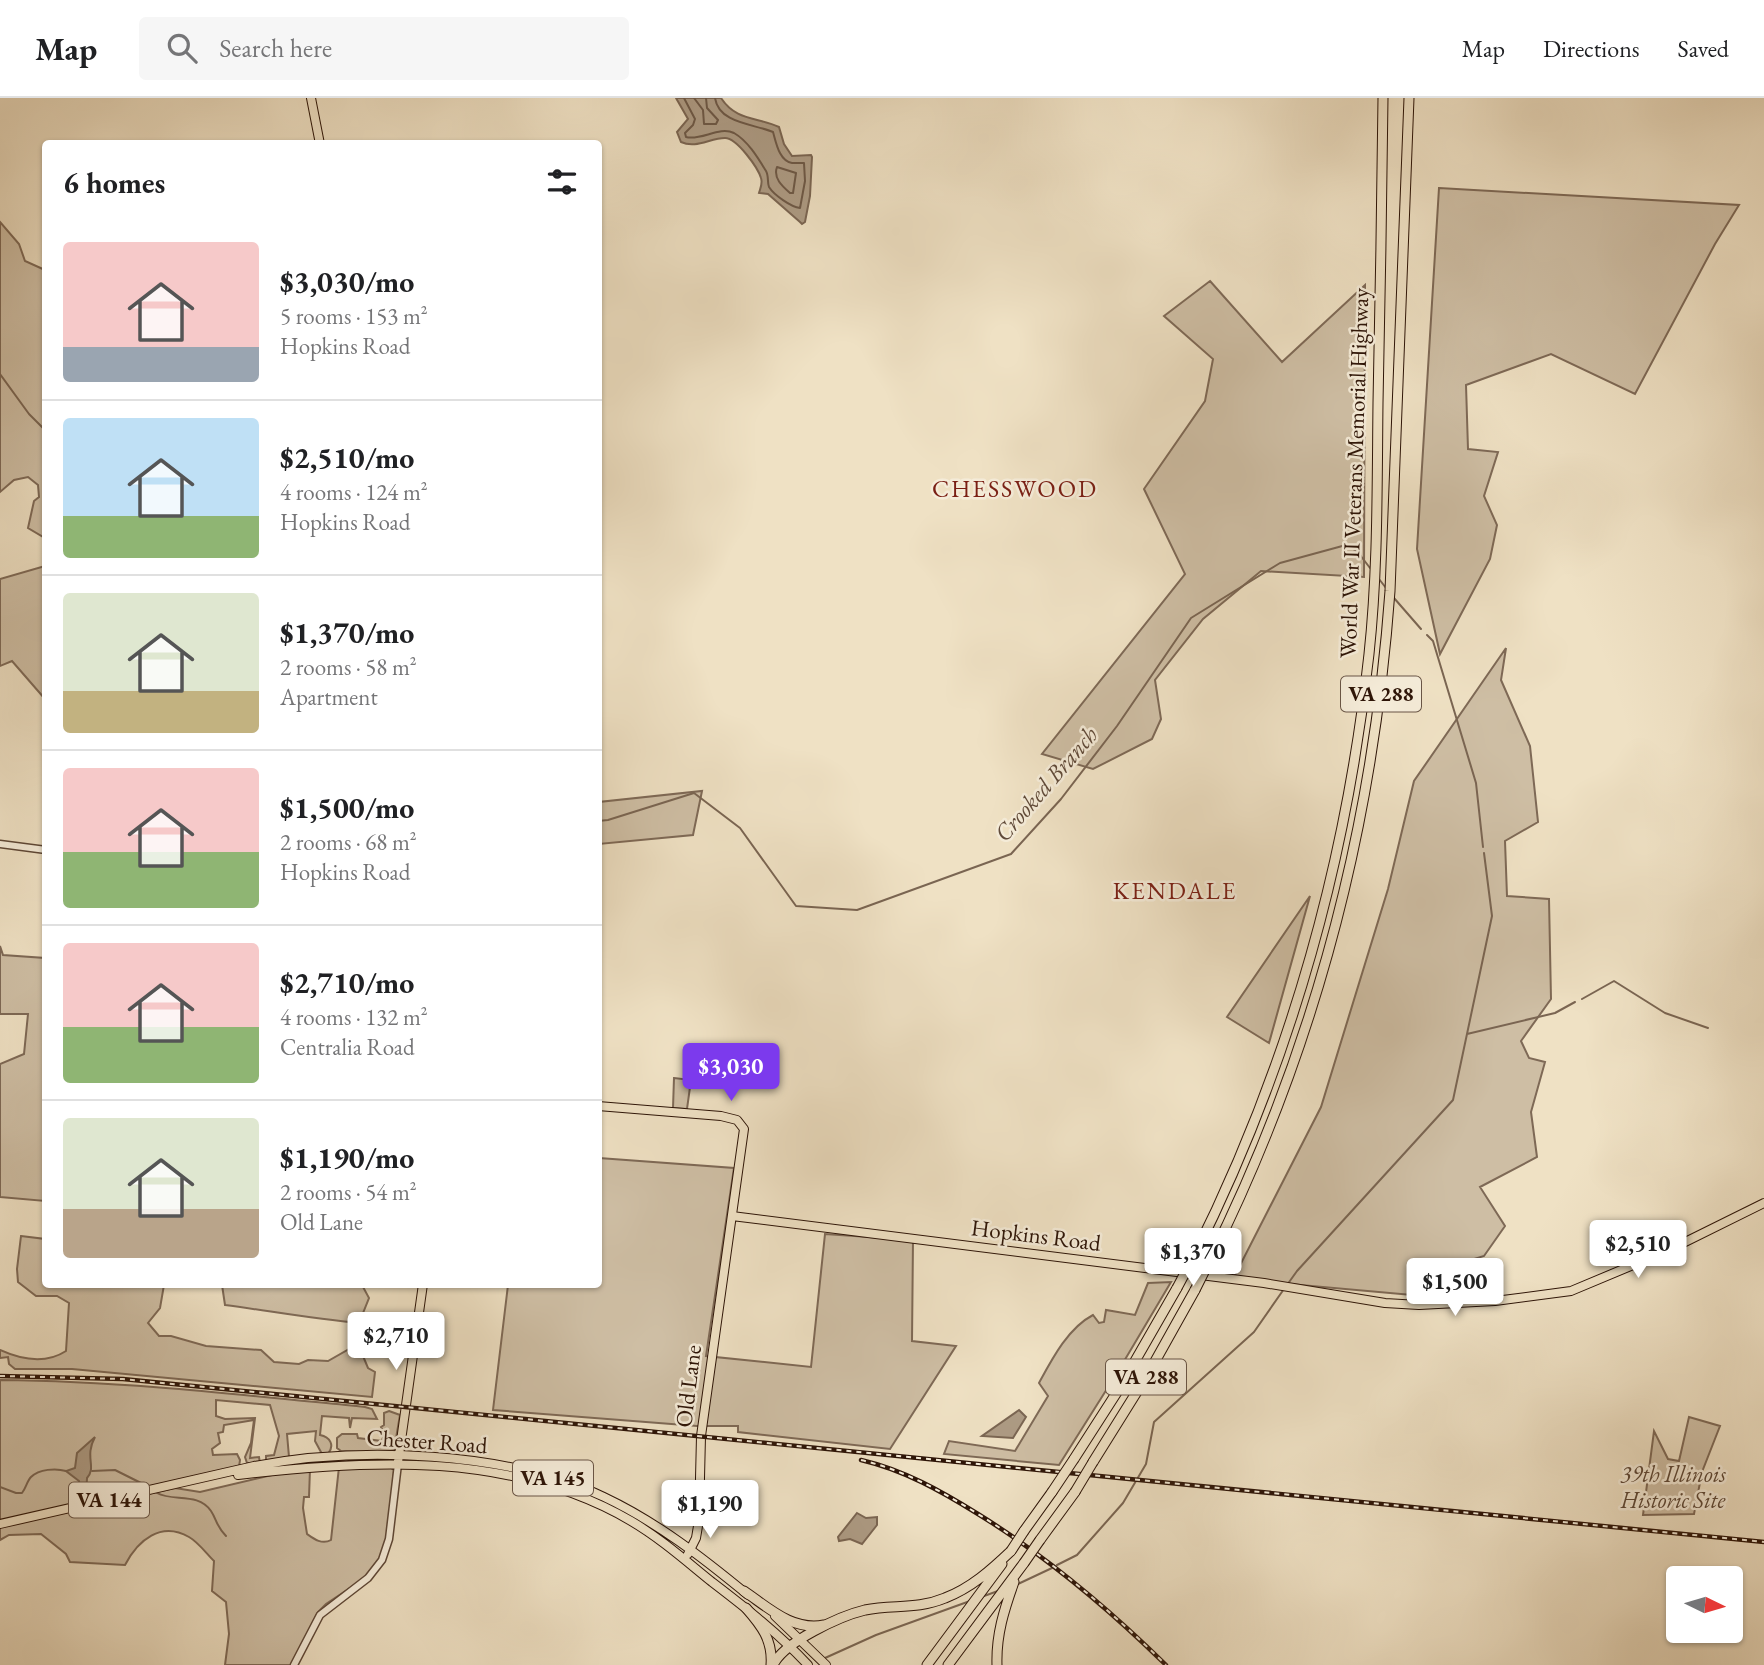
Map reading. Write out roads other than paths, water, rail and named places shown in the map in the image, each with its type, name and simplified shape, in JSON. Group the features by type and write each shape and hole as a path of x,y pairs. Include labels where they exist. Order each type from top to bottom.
{"highway":[{"name":"World War II Veterans Memorial Highway","path":"928,1665 1074,1459 1119,1390 1177,1288 1243,1150 1298,1001 1334,869 1356,754 1369,651 1376,557 1383,98"},
{"name":"World War II Veterans Memorial Highway","path":"947,1665 1075,1492 1148,1374 1209,1262 1260,1150 1307,1024 1344,895 1370,771 1383,672 1390,591 1409,98"},
{"path":"772,1665 790,1646 829,1624 863,1610 910,1607 944,1599 976,1581 1011,1551"},
{"path":"997,1665 1000,1624 1021,1567"},
{"path":"744,1591 792,1623 814,1627 829,1624"},
{"path":"746,1608 768,1639 772,1665"}],"main road":[{"path":"311,98 319,140"},
{"path":"602,1106 721,1116 741,1123 744,1137 732,1216"},
{"name":"Hopkins Road","path":"732,1216 1286,1287 1402,1305 1494,1301 1557,1294 1588,1286 1691,1240 1764,1203"},
{"name":"Old Lane","path":"684,1559 699,1520 700,1445 732,1216"},
{"path":"399,1460 422,1288"},
{"name":"Chester Road","path":"399,1460 498,1473 586,1498 627,1519 684,1559 746,1608 808,1665"},
{"name":"Chester Road","path":"0,1524 218,1476 399,1460 492,1464 547,1476 594,1493 632,1511 690,1549 744,1591 826,1665"}],"street":[{"path":"0,844 42,849"},
{"path":"293,1665 320,1615 368,1578 382,1560 389,1539 399,1460"}],"water":[{"path":"676,98 721,98 740,115 779,127 784,144 792,156 811,155 810,196 805,222 802,224 768,194 759,193 762,182 759,173 746,154 730,139 719,138 698,144 681,142 677,132 688,119"},
{"path":"1019,1410 1026,1417 1013,1438 982,1436"},
{"path":"95,1437 86,1497 79,1481 66,1471 75,1468 77,1453"},
{"path":"857,1513 866,1518 877,1517 877,1525 862,1544 850,1539 839,1541 838,1537"}],"waterway":[{"name":"Crooked Branch","path":"0,374 29,414 42,427"},
{"name":"Crooked Branch","path":"602,821 694,793 740,828 796,906 857,910 1011,854 1061,799 1117,726 1191,618 1280,563 1346,545 1357,551 1370,568"},
{"path":"1379,579 1386,588"},
{"path":"1394,598 1421,629"},
{"path":"1427,635 1433,641 1476,783 1483,847"},
{"path":"1287,1285 1453,1100 1492,916 1484,853"},
{"path":"1582,999 1614,981 1665,1013 1708,1028"},
{"path":"1467,1034 1555,1013 1575,1002"},
{"path":"1057,1565 1077,1555 1123,1503 1146,1464 1154,1422 1254,1332 1284,1289"},
{"path":"0,1487 22,1493 34,1474 53,1469 66,1471"},
{"path":"92,1471 115,1470 147,1486"},
{"path":"157,1493 192,1499 206,1505 226,1536"},
{"path":"1018,1584 1052,1568"},
{"path":"984,1596 998,1591"},
{"path":"825,1658 876,1635 970,1601"}],"railway":[{"path":"0,1376 123,1379 1764,1542"},
{"path":"861,1460 922,1482 1003,1530 1076,1584 1166,1665"}],"district":[{"name":"CHESSWOOD","path":"1015,489"},
{"name":"KENDALE","path":"1175,891"}],"park label":[{"name":"39th Illinois Historic Site","path":"1673,1487"}]}
